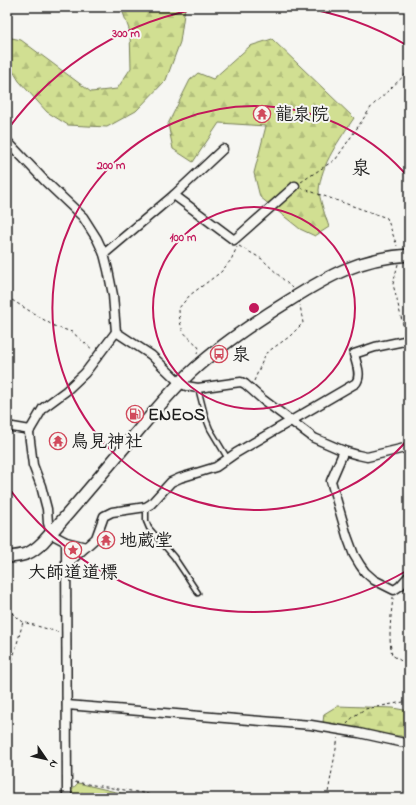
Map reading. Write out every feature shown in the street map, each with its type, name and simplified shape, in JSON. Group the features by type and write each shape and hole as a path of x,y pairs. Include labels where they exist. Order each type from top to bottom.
{"main road":[{"path":"7,557 27,554 35,550 51,534 148,418 198,365 219,348 298,294 335,273 384,257 405,255"}],"street":[{"path":"7,141 83,217 104,254 113,295 116,332 76,382 44,408 30,430 29,440 33,465 41,486 51,534 66,542 86,547"},
{"path":"104,254 174,195 223,149"},
{"path":"174,195 234,240 295,186"},
{"path":"116,332 151,355 180,383 186,386 198,388 241,382 314,438 344,451 367,457 409,447"},
{"path":"66,566 96,538 104,516 112,512 146,507 151,504 171,482 216,467 356,383 359,374 354,354 375,347 408,340"},
{"path":"7,426 30,430"},
{"path":"344,451 331,482 351,548 357,560 365,572 374,580 394,590 409,576"},
{"path":"66,542 67,798"},
{"path":"67,705 311,725 409,744"}],"lane":[{"path":"198,388 210,429 228,459"},
{"path":"146,507 146,521 149,528 174,557 198,593"}],"path":[{"path":"295,186 336,159 372,106 409,71"},
{"path":"295,186 387,218 405,255 392,284 408,340"},
{"path":"198,365 196,360 199,348 184,331 179,316 179,308 190,295 221,272 231,260 238,246 262,259 298,294 303,323 289,337 266,353 250,389"},
{"path":"7,297 54,326 72,332 98,355"},
{"path":"394,590 390,643 392,655 409,666"},
{"path":"7,609 23,622 66,635"},
{"path":"7,669 10,669 23,622"},
{"path":"327,798 340,730 354,716 365,709 409,700"},
{"path":"67,778 76,783 143,793 161,798"}],"green space":[{"path":"121,7 185,7 180,42 166,80 136,111 107,127 68,125 47,112 19,81 7,61 7,37 21,40 91,92 117,89 131,68 130,32"},
{"path":"272,39 354,118 332,152 323,171 319,194 329,227 315,236 300,229 260,197 254,173 266,126 219,123 193,162 173,149 168,124 190,80 198,73 213,79 250,46"},
{"path":"337,706 393,708 409,711 409,741 401,736 332,732 323,722 324,714"},
{"path":"78,783 141,798 64,798"}],"place":[{"name":"龍泉院","path":"262,114"},
{"name":"泉","path":"219,354"},
{"name":"ENEOS","path":"135,414"},
{"name":"鳥見神社","path":"58,441"},
{"name":"地蔵堂","path":"106,540"},
{"name":"大師道道標","path":"73,550"}],"district":[{"name":"泉","path":"361,167"}]}
